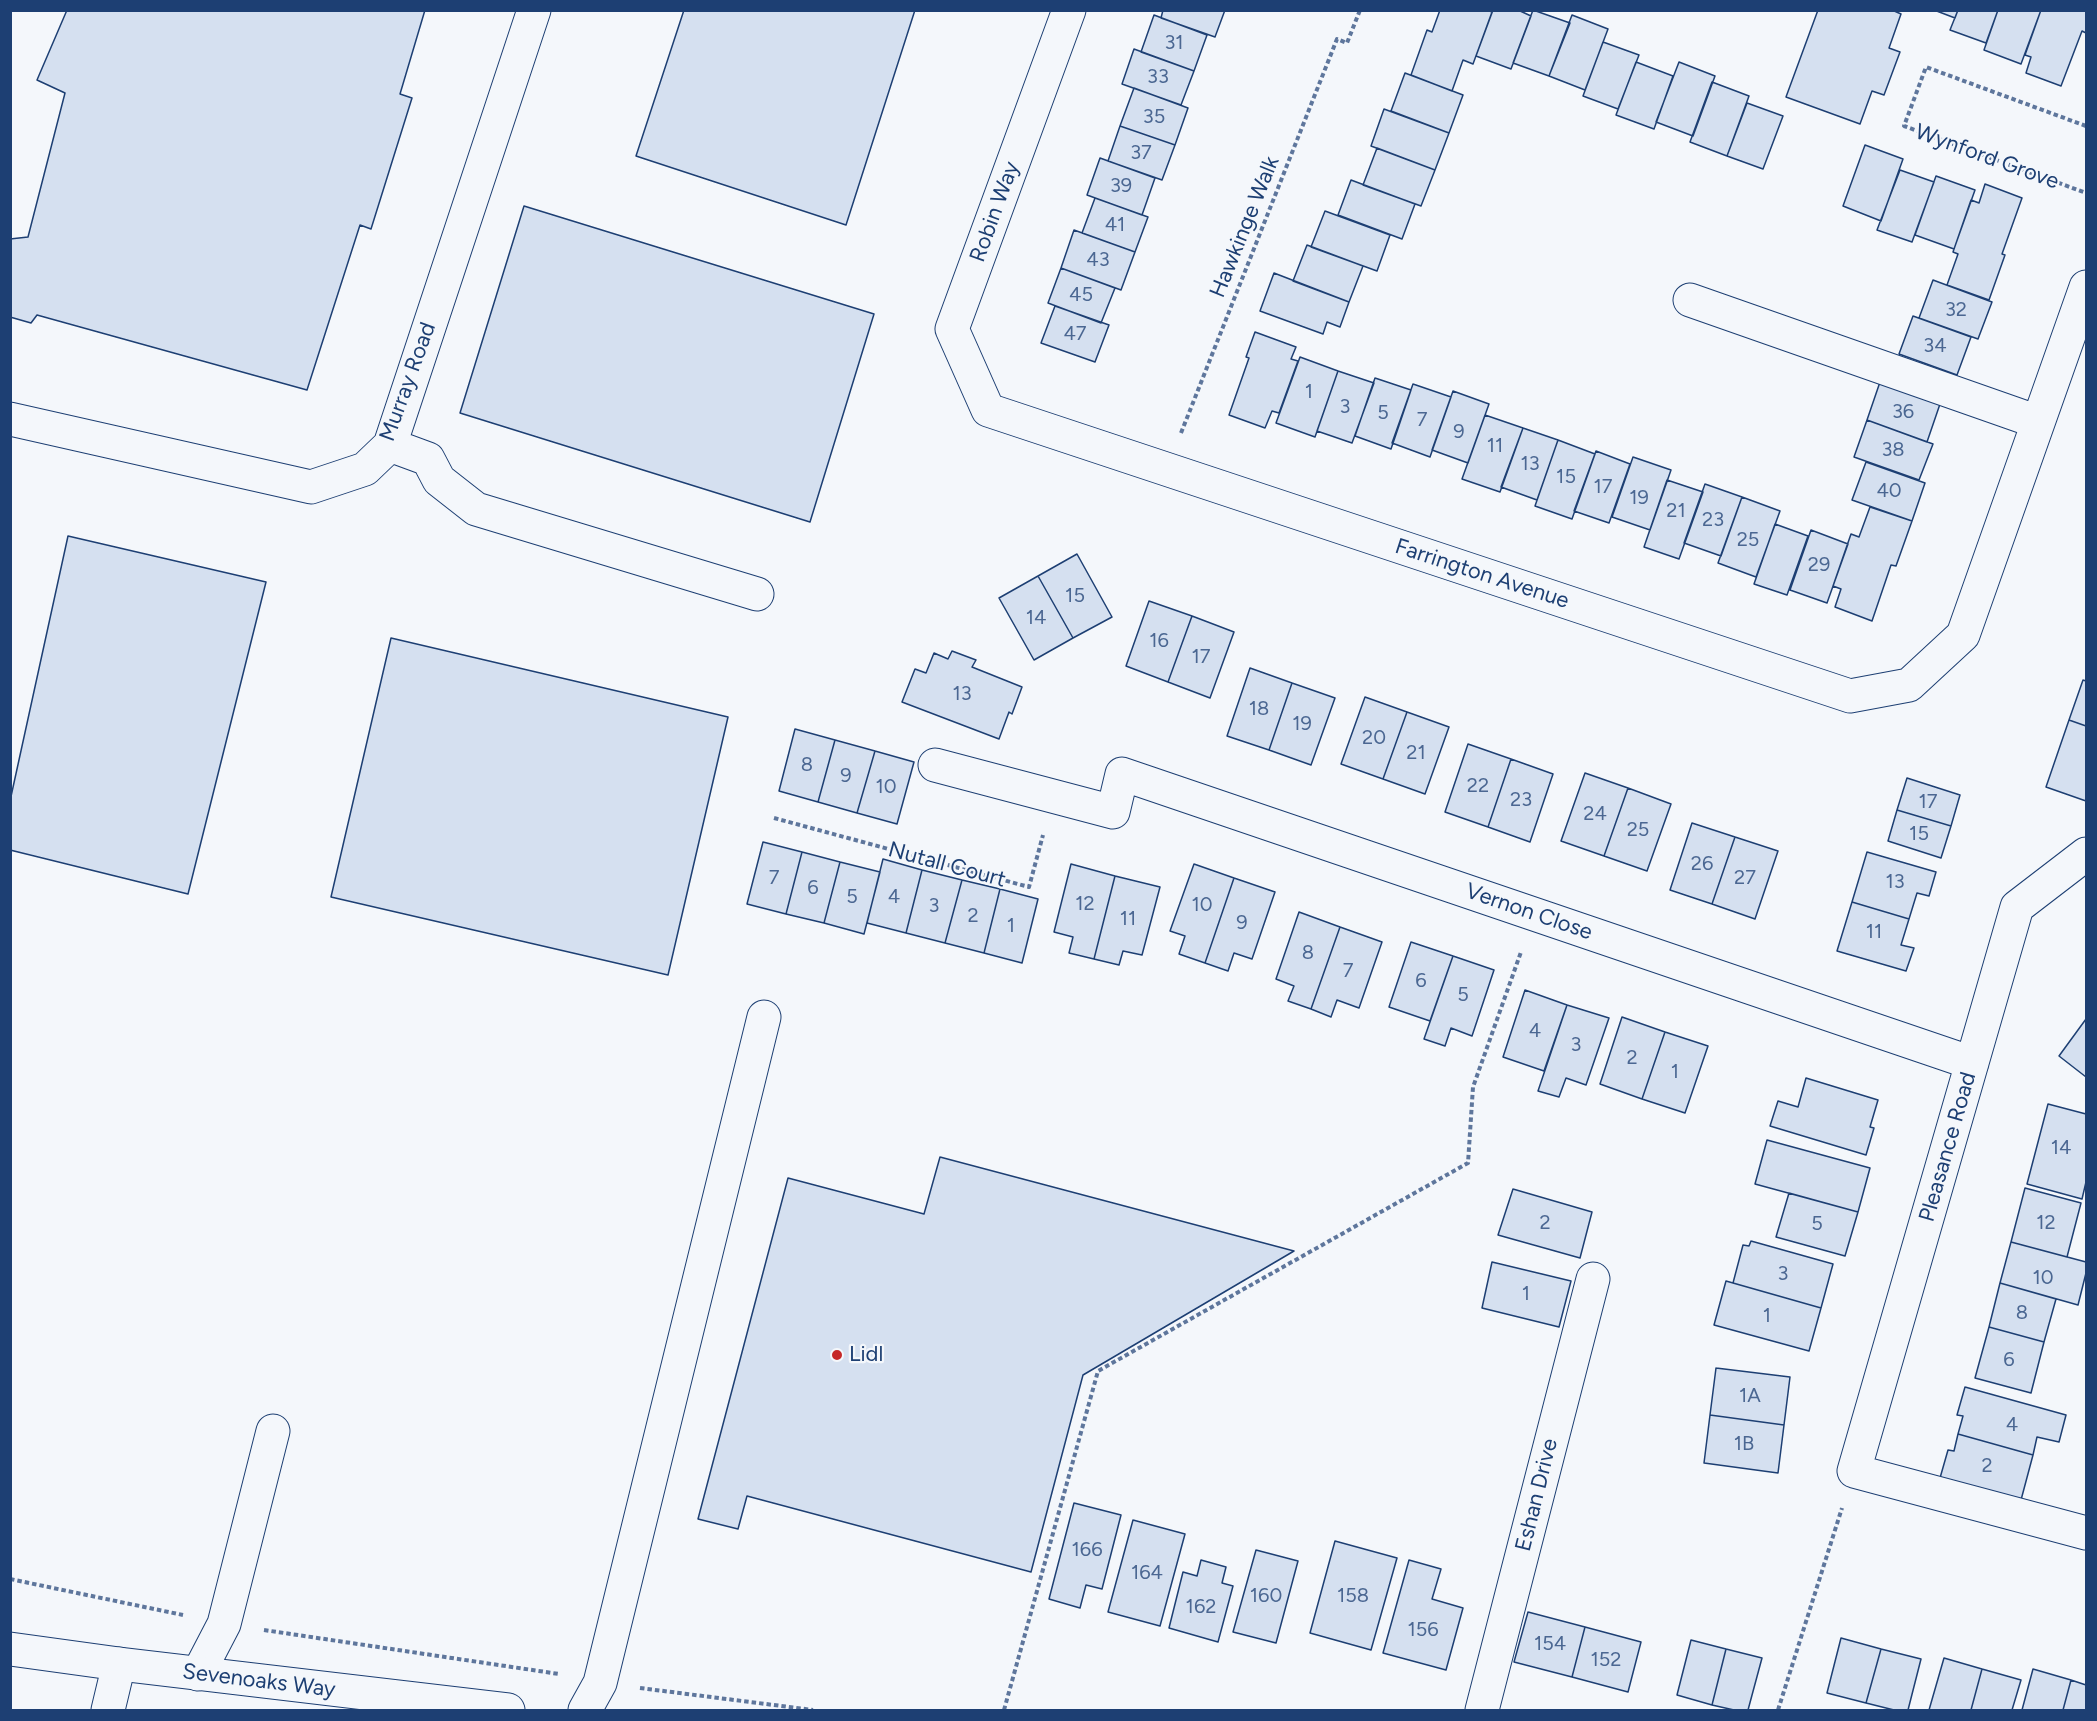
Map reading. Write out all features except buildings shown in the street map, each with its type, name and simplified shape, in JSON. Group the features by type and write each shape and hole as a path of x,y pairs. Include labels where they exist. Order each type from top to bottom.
{"street":[{"name":"Murray Road","path":"10,419 311,487 364,469 390,445 534,10"},
{"name":"Robin Way","path":"988,410 952,329 1069,10"},
{"path":"1690,300 2038,422 2086,286"},
{"name":"Farrington Avenue","path":"988,410 1850,696 1909,684 1963,634 2038,422"},
{"path":"390,445 428,459 439,480 476,509 757,594"},
{"path":"935,765 1053,796"},
{"name":"Vernon Close","path":"1053,796 1113,812 1122,774 1972,1063"},
{"name":"Pleasance Road","path":"1854,1471 2017,908 2086,854"},
{"path":"592,1697 764,1017"},
{"name":"Eshan Drive","path":"1482,1710 1593,1279"},
{"path":"198,1674 224,1624 273,1431"},
{"path":"1854,1471 2086,1533"},
{"name":"Sevenoaks Way","path":"10,1649 198,1674 508,1710"},
{"path":"108,1710 119,1664"}],"path":[{"name":"Hawkinge Walk","path":"1166,470 1337,39 1347,43 1360,10"},
{"name":"Wynford Grove","path":"2086,126 1926,67 1904,126 2086,194"},
{"name":"Nutall Court","path":"774,818 1029,887 1053,796"},
{"path":"1004,1710 1098,1371 1468,1163 1473,1087 1535,914"},
{"path":"1778,1710 1854,1471"},
{"path":"10,1579 224,1624 554,1673 592,1697 813,1710"}],"place":[{"name":"Lidl","path":"837,1355"}]}
